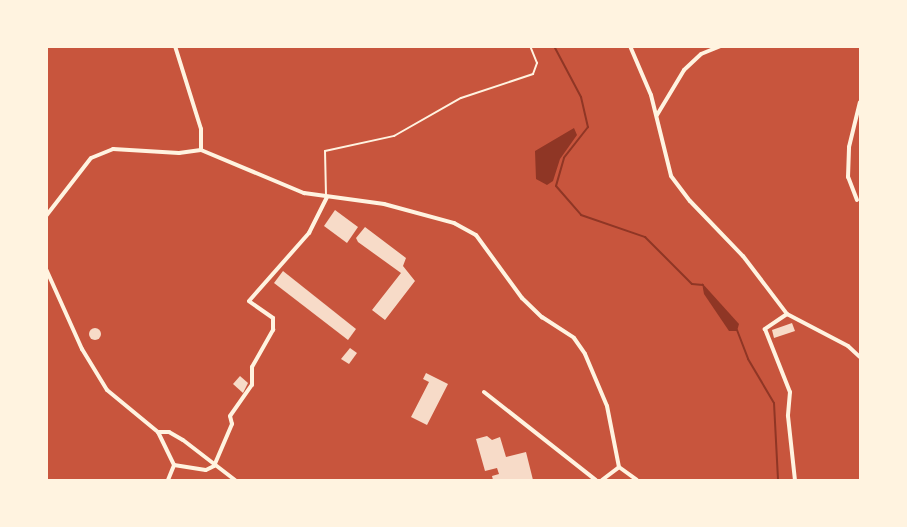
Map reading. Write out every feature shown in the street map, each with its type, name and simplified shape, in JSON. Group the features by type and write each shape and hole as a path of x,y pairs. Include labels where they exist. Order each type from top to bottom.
{"street":[{"path":"175,46 201,129 201,150"},
{"path":"630,46 657,116 671,176 690,201 742,256 787,314 848,346 861,357"},
{"path":"657,116 684,70 701,54 721,46"},
{"path":"857,200 848,177 849,147 861,102"},
{"path":"46,216 92,158 113,149 179,153 201,150 304,193 361,199 454,223 476,235 522,298 574,338 585,354 607,406 619,467 637,480"},
{"path":"174,465 206,470 214,466 232,424 230,416 252,385 252,367 273,330 273,318 249,301 309,234 327,197"},
{"path":"46,269 82,349 107,390 158,432 174,465 168,480"},
{"path":"787,314 765,329 790,392 788,416 795,480"},
{"path":"484,392 596,480"},
{"path":"158,432 169,432 183,440 235,480"},
{"path":"602,480 619,467"}],"lane":[{"path":"327,197 325,151 394,136 461,99 533,74 537,63 530,46"}],"shaded area":[{"path":"574,128 577,135 560,159 553,181 547,185 536,179 535,151"},
{"path":"702,283 739,324 737,331 729,331 704,294"}],"building":[{"path":"335,210 358,227 347,243 324,226"},
{"path":"365,227 406,258 403,266 415,281 385,320 372,310 401,273 358,242 356,238"},
{"path":"283,271 356,329 348,340 274,283"},
{"path":"792,323 795,331 774,338 772,330"},
{"path":"97,328 101,334 97,340 93,340 89,332"},
{"path":"350,348 357,353 349,364 341,359"},
{"path":"426,373 448,384 427,425 411,417 429,382 423,379"},
{"path":"240,376 248,383 243,393 233,384"},
{"path":"487,436 492,440 500,437 506,457 526,452 533,480 493,480 492,476 499,474 497,468 485,471 476,439"}],"waterway":[{"path":"554,46 581,97 588,127 564,158 556,186 581,215 645,237 692,284 703,285"},
{"path":"737,330 748,359 774,403 778,480"}]}
